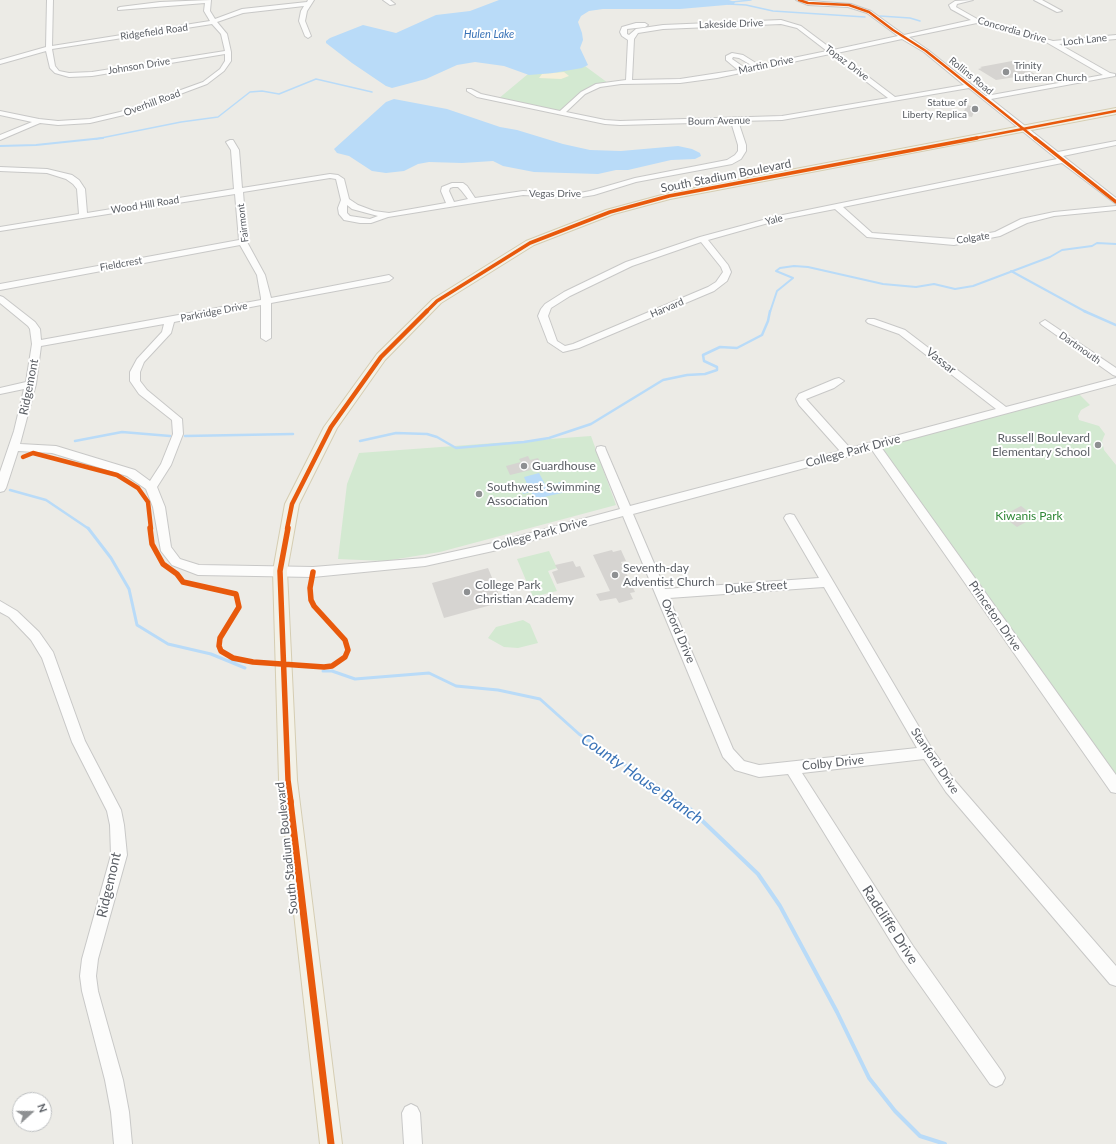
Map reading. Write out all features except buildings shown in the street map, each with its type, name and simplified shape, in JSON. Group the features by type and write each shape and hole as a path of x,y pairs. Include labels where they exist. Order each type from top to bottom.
{"main road":[{"name":"South Stadium Boulevard","path":"331,1144 288,780 280,571 292,504 331,428 381,357 437,302 530,243 610,212 669,196 1116,110"}],"street":[{"path":"49,48 50,0"},
{"path":"120,9 209,0 207,11 224,34 228,52"},
{"name":"Rollins Road","path":"799,0 808,3 849,5 864,9 922,48 1116,202"},
{"path":"837,4 851,0"},
{"name":"Concordia Drive","path":"970,0 955,3 952,5 953,8 977,21 1054,43 1113,75"},
{"path":"1037,0 1059,11"},
{"path":"308,36 302,21 304,11 309,2"},
{"name":"Ridgefield Road","path":"0,62 49,48 215,22 242,11 309,2"},
{"name":"Martin Drive","path":"561,113 590,88 609,83 694,80 977,21"},
{"name":"Lakeside Drive","path":"661,27 781,22 799,27"},
{"path":"631,39 624,35 624,28 643,25 661,27"},
{"path":"629,82 632,35 636,31 661,27"},
{"name":"Topaz Drive","path":"799,27 894,99"},
{"name":"Loch Lane","path":"1054,43 1116,37"},
{"name":"Johnson Drive","path":"49,48 52,67 57,72 80,75 228,52"},
{"name":"Overhill Road","path":"0,113 38,121 74,123 122,114 199,86 214,78 228,61 228,52"},
{"path":"743,70 729,60 728,57 741,56 758,67"},
{"path":"985,98 1113,75"},
{"name":"Bourn Avenue","path":"469,90 479,96 604,122 620,123 782,118 970,86"},
{"name":"Vegas Drive","path":"345,200 355,207 373,213 389,215 472,200 523,193 575,196 591,193 635,180 717,166 729,162 738,157 742,151 742,145 734,120"},
{"path":"0,138 38,121"},
{"name":"Fairmont","path":"230,142 235,150 243,242 260,275 267,302 266,338"},
{"path":"1056,155 1116,143"},
{"name":"Yale","path":"562,349 553,342 543,316 544,311 548,306 567,294 629,264 655,254 703,238 778,218 1064,160"},
{"path":"0,169 47,171 69,177 76,182 81,189 83,215"},
{"name":"Wood Hill Road","path":"0,229 330,176 338,177 345,200"},
{"path":"451,204 445,190 446,187 452,185 460,185 464,188 472,200"},
{"path":"345,200 342,208 343,214 352,220 371,221 389,215"},
{"name":"Colgate","path":"837,206 870,235 954,242 997,234 1024,221 1054,214 1116,208"},
{"name":"Harvard","path":"562,349 576,346 711,289 719,284 724,279 726,267 703,238"},
{"name":"Fieldcrest","path":"0,287 243,242"},
{"name":"Parkridge Drive","path":"37,344 389,278"},
{"name":"Ridgemont","path":"0,299 32,324 35,329 37,344 28,397 14,447 0,488"},
{"path":"14,447 52,449 131,473 151,487 166,465 178,434 177,419 143,392 135,381 135,372 140,361 166,333 170,320"},
{"name":"Vassar","path":"872,322 902,332 1005,411"},
{"name":"Dartmouth","path":"1045,323 1116,373"},
{"path":"839,381 803,396 801,399 847,452"},
{"name":"College Park Drive","path":"151,487 159,506 165,548 176,562 198,570 313,572 425,562 494,547 1116,381"},
{"path":"0,391 31,384"},
{"name":"Princeton Drive","path":"874,445 1116,787"},
{"name":"Oxford Drive","path":"601,450 728,752 740,766"},
{"name":"Stanford Drive","path":"790,518 826,582 928,753 951,787 1116,978"},
{"name":"Duke Street","path":"662,594 826,582"},
{"name":"Ridgemont","path":"0,606 14,614 35,636 48,656 79,742 114,810 117,825 119,855 90,959 88,976 90,991 114,1080 120,1112 123,1144"},
{"name":"Colby Drive","path":"740,766 759,771 928,753"},
{"name":"Radcliffe Drive","path":"790,767 907,952 996,1078"},
{"path":"411,1113 413,1144"}],"green space":[{"path":"585,66 608,83 590,88 561,113 498,99 528,74 553,73"},
{"name":"Kiwanis Park","path":"1077,392 1090,405 1081,410 1078,416 1079,420 1099,426 1105,434 1102,441 1104,450 1116,465 1116,787 874,445"},
{"name":"Southwest Swimming Association","path":"591,436 616,505 440,552 385,561 338,559 347,484 359,453"},
{"path":"549,551 557,568 548,571 557,591 533,597 517,559"},
{"path":"523,620 530,624 538,643 518,648 504,647 488,638 496,627"}],"sand":[{"path":"564,72 569,76 561,79 539,78 542,74"}],"water":[{"name":"Hulen Lake","path":"499,0 729,0 735,2 734,4 680,9 603,9 589,11 581,16 578,22 583,40 580,48 588,65 582,68 553,73 529,75 504,66 475,62 457,65 426,79 392,88 386,86 352,63 326,43 326,41 330,38 363,25 396,33 436,15 470,11"},
{"path":"394,99 447,109 500,127 517,130 563,144 590,150 621,151 678,146 692,149 700,153 701,156 695,159 671,160 628,170 616,170 598,174 534,172 503,166 493,161 462,163 429,162 418,164 404,171 386,173 372,171 349,156 337,153 334,149 386,102"},
{"path":"539,473 546,486 561,482 566,492 535,499 531,492 523,494 519,486 527,484 524,477"}],"waterway":[{"path":"732,2 751,0"},
{"path":"728,4 746,5 773,11 865,17"},
{"path":"880,16 910,18 920,21"},
{"path":"99,138 181,122 218,117 250,92 262,91 279,94 316,79 372,92"},
{"path":"0,146 36,145 99,138"},
{"path":"99,138 103,138"},
{"path":"1012,271 1050,257 1062,250 1092,246 1097,243 1116,244"},
{"path":"770,312 777,291 793,278 776,271 780,268 794,266 808,267 883,284 916,287 934,284 955,289 973,286 1012,271"},
{"path":"1012,271 1085,311"},
{"path":"360,441 396,433 427,434 437,437 456,448 524,442 549,438 591,424 663,380 687,375 705,374 717,370 717,367 704,361 703,355 720,347 737,348 762,335 768,321 770,311"},
{"path":"1085,311 1116,325"},
{"path":"75,441 122,432 170,436"},
{"path":"185,436 293,434"},
{"name":"County House Branch","path":"10,490 46,500 89,529"},
{"name":"County House Branch","path":"89,529 111,558 129,589 137,625 168,644 211,654 245,668"},
{"name":"County House Branch","path":"230,660 246,662"},
{"name":"County House Branch","path":"323,671 332,671 355,679 429,673 456,686 498,690 540,699 579,734 680,802"},
{"name":"County House Branch","path":"678,801 690,809 758,874 780,906 837,1012 869,1078 895,1111 920,1136 945,1144"}],"cycle path":[{"path":"799,0 808,3 849,5 869,12 893,30 926,51 1116,202"},
{"path":"331,1144 288,780 280,571 292,504 331,427 381,357 437,301 530,243 610,212 669,196 1116,111"},
{"path":"23,457 33,453 48,456 117,475 138,488 148,502 152,544 163,564 177,574 183,582 236,594 239,607 220,638 219,646 221,651 233,658 253,662 324,667 332,666 345,657 348,650 345,640 314,606 311,600 310,588 313,572"}],"place":[{"name":"Trinity Lutheran Church","path":"1006,72"},
{"name":"Statue of Liberty Replica","path":"975,109"},
{"name":"Russell Boulevard Elementary School","path":"1098,445"},
{"name":"Guardhouse","path":"524,466"},
{"name":"Southwest Swimming Association","path":"479,494"},
{"name":"Seventh-day Adventist Church","path":"615,575"},
{"name":"College Park Christian Academy","path":"467,592"}]}
